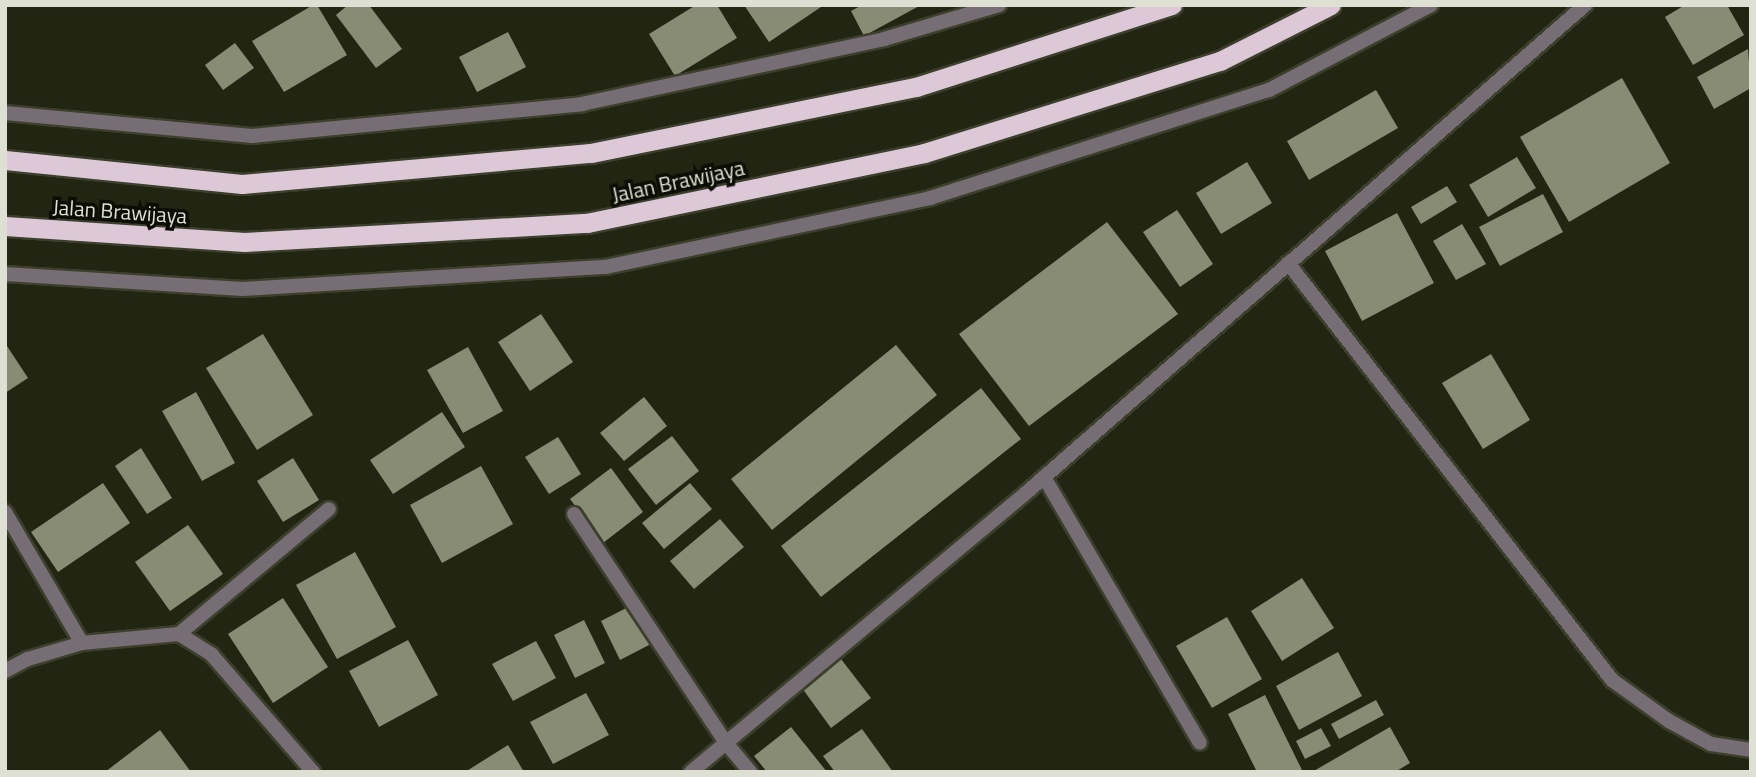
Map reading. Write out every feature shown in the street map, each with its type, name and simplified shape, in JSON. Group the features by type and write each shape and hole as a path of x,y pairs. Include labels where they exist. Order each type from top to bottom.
{"highway":[{"name":"Jalan Brawijaya","path":"5,160 242,184 591,153 916,87 1172,5"},
{"name":"Jalan Brawijaya","path":"5,226 244,242 587,223 924,153 1220,61 1331,5"}],"street":[{"path":"5,113 252,136 582,104 884,38 999,5"},
{"path":"5,274 243,289 606,267 930,198 1034,165 1269,90 1431,5"},
{"path":"691,772 1044,477 1585,5"},
{"path":"1288,263 1612,680 1669,722 1711,744 1751,750"},
{"path":"1044,477 1200,743"},
{"path":"5,671 28,659 82,643 179,634 329,509"},
{"path":"5,512 82,643"},
{"path":"574,514 726,743 750,772"},
{"path":"179,634 212,655 313,772"}],"building":[{"path":"317,5 347,55 284,92 252,41"},
{"path":"348,5 369,5 402,49 376,68 336,15"},
{"path":"696,5 717,5 737,38 675,76 649,34"},
{"path":"744,5 824,5 769,42"},
{"path":"862,5 921,5 864,36 851,11"},
{"path":"1685,5 1727,5 1744,35 1693,65 1665,17"},
{"path":"508,32 526,67 477,92 459,57"},
{"path":"235,43 254,68 223,90 205,65"},
{"path":"1748,49 1751,88 1714,109 1697,77"},
{"path":"1622,78 1670,163 1569,222 1520,137"},
{"path":"1376,90 1398,128 1309,180 1287,141"},
{"path":"1517,157 1536,188 1488,217 1469,185"},
{"path":"1247,162 1272,203 1221,234 1196,193"},
{"path":"1447,186 1457,202 1421,224 1411,207"},
{"path":"1543,194 1563,232 1500,266 1479,227"},
{"path":"1177,210 1213,264 1180,287 1143,232"},
{"path":"1397,213 1434,283 1362,321 1325,251"},
{"path":"1107,222 1178,314 1029,426 959,334"},
{"path":"1462,224 1486,264 1456,280 1433,241"},
{"path":"541,314 573,362 530,391 498,342"},
{"path":"263,334 313,415 257,450 206,368"},
{"path":"5,343 28,378 5,393"},
{"path":"896,345 937,395 772,530 731,479"},
{"path":"468,347 503,411 463,433 427,370"},
{"path":"1491,354 1530,420 1483,449 1442,383"},
{"path":"981,388 1021,439 821,597 781,546"},
{"path":"196,392 235,463 202,481 162,411"},
{"path":"644,397 667,426 624,461 600,433"},
{"path":"442,412 465,447 393,494 370,460"},
{"path":"672,436 699,471 656,505 628,469"},
{"path":"558,437 581,474 549,494 525,457"},
{"path":"141,448 172,498 147,514 115,466"},
{"path":"293,458 319,500 283,522 257,481"},
{"path":"481,466 513,524 442,563 410,505"},
{"path":"611,468 643,512 603,543 570,499"},
{"path":"103,483 130,523 58,572 31,532"},
{"path":"690,483 712,509 664,549 642,523"},
{"path":"720,519 744,547 694,589 670,561"},
{"path":"188,525 223,574 170,611 135,562"},
{"path":"355,552 396,627 337,659 296,585"},
{"path":"1302,578 1334,628 1282,661 1251,611"},
{"path":"283,598 328,667 273,703 228,634"},
{"path":"632,605 651,644 620,660 601,621"},
{"path":"1227,617 1262,679 1212,708 1176,646"},
{"path":"584,620 605,663 575,678 554,635"},
{"path":"408,640 438,695 379,727 349,671"},
{"path":"536,641 556,678 513,701 492,664"},
{"path":"1338,652 1362,696 1299,730 1276,686"},
{"path":"841,659 871,698 831,728 802,688"},
{"path":"586,693 609,735 553,764 530,722"},
{"path":"1265,695 1303,772 1257,772 1228,714"},
{"path":"1376,700 1384,715 1339,739 1331,724"},
{"path":"791,727 827,772 767,772 754,756"},
{"path":"1390,727 1410,763 1395,772 1312,772"},
{"path":"1321,728 1331,746 1305,759 1296,741"},
{"path":"862,729 893,772 835,772 823,756"},
{"path":"160,730 191,772 105,772"},
{"path":"508,745 524,772 465,772"}]}
